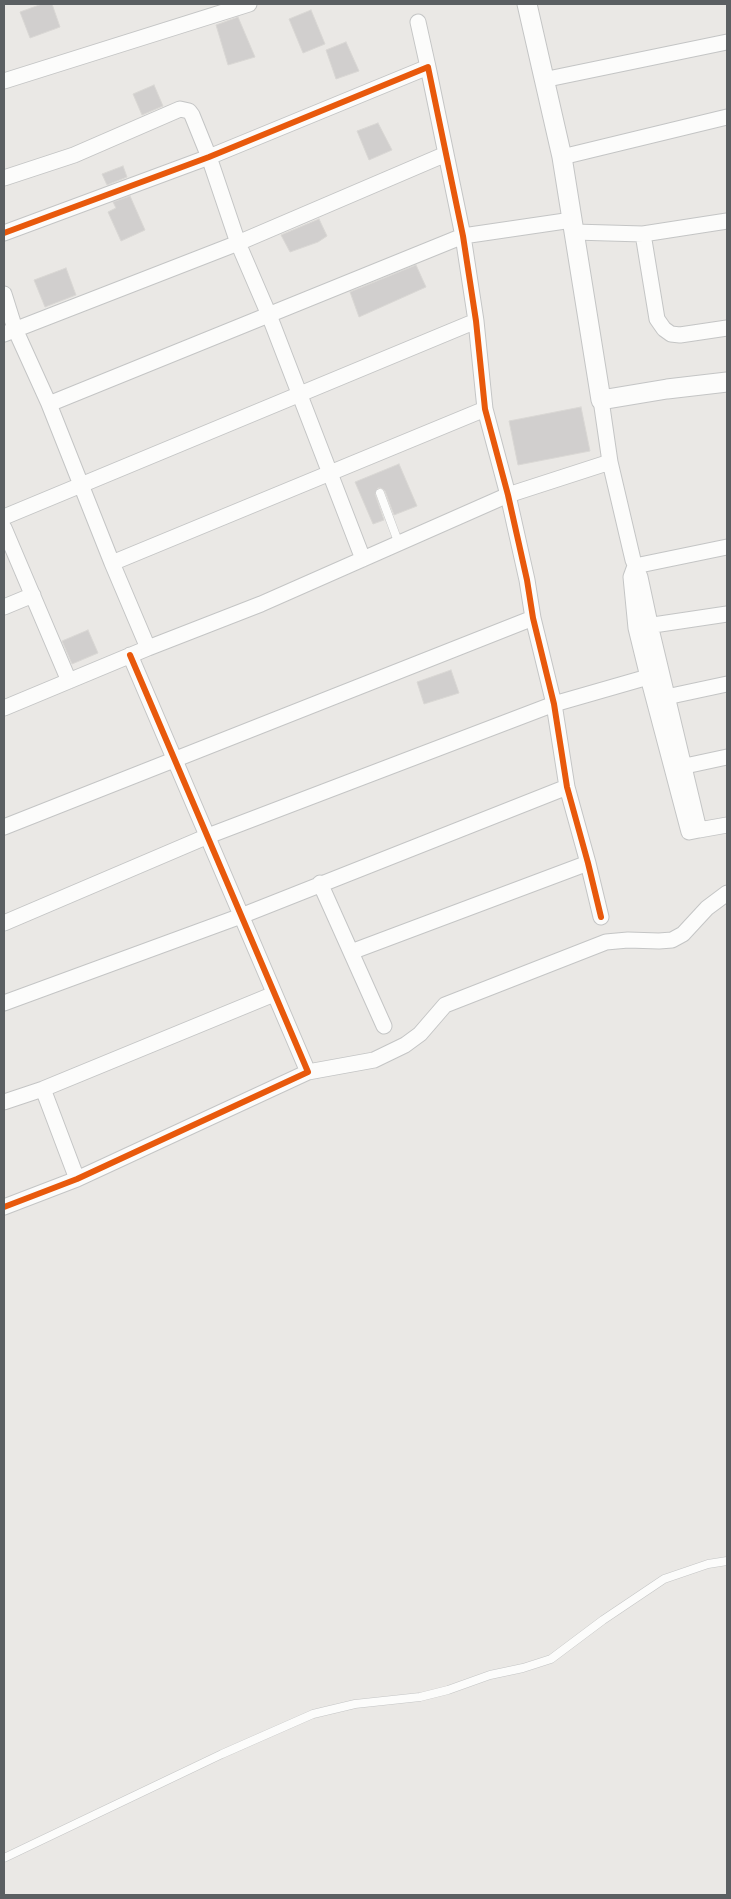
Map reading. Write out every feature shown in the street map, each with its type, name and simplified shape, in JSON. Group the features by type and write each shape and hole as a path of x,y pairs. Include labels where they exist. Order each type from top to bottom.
{"street":[{"path":"4,82 249,4"},
{"path":"527,4 562,157 610,462 635,566 631,577 678,768 689,832 727,825"},
{"path":"418,22 463,236 476,321 485,409 508,495 527,580 533,618 554,704 567,787 601,917"},
{"path":"543,80 727,42"},
{"path":"4,233 209,157 428,67"},
{"path":"4,178 74,155 184,109 192,115 209,157 238,243 269,315 363,559"},
{"path":"562,157 727,117"},
{"path":"10,332 238,243 446,154"},
{"path":"50,404 463,236 573,226 643,234 727,221"},
{"path":"643,234 657,319 664,329 671,334 680,335 727,328"},
{"path":"4,294 10,332 50,404 81,486 148,648"},
{"path":"4,517 476,321"},
{"path":"601,400 667,389 727,382"},
{"path":"112,563 485,409"},
{"path":"4,708 130,655 261,604 508,495 610,462"},
{"path":"4,528 69,681"},
{"path":"635,566 727,547"},
{"path":"4,607 33,595"},
{"path":"643,626 727,614"},
{"path":"4,827 533,618"},
{"path":"643,626 648,677 660,699"},
{"path":"130,655 308,1072"},
{"path":"4,923 208,836 554,704 648,677"},
{"path":"660,699 727,684"},
{"path":"678,768 727,757"},
{"path":"4,1003 241,916 320,883 567,787"},
{"path":"351,952 588,862"},
{"path":"320,883 384,1026"},
{"path":"4,1206 77,1179 308,1072 374,1060 405,1045 420,1034 445,1005 606,942 672,940 683,934 707,908 727,893"},
{"path":"4,1102 43,1089 274,994"},
{"path":"43,1089 77,1179"}],"lane":[{"path":"380,493 399,544"},
{"path":"4,1858 222,1754 313,1714 355,1704 420,1697 448,1690 490,1675 523,1668 551,1658 664,1579 708,1564 727,1561"}],"building":[{"path":"42,4 52,4 60,27 30,38 20,12"},
{"path":"311,10 325,44 303,53 289,19"},
{"path":"238,17 255,57 228,65 216,25"},
{"path":"346,42 359,71 336,79 326,50"},
{"path":"154,85 163,106 142,115 133,94"},
{"path":"378,123 392,150 369,160 357,131"},
{"path":"123,166 127,177 107,185 102,174"},
{"path":"130,196 145,230 121,241 108,212 116,208 113,202"},
{"path":"319,219 327,236 318,242 290,252 281,235"},
{"path":"416,265 426,287 359,317 350,292"},
{"path":"66,268 76,295 45,307 34,280"},
{"path":"581,407 590,451 518,465 509,421"},
{"path":"399,464 417,506 394,515 385,491 378,488 375,494 384,520 373,524 355,482"},
{"path":"88,630 98,653 72,664 62,641"},
{"path":"451,670 459,693 424,704 417,682"}],"cycle path":[{"path":"4,233 209,157 428,67 463,236 476,321 485,409 508,495 527,580 533,618 554,704 567,787 601,917"},
{"path":"4,1207 77,1179 308,1072 130,655"}]}
